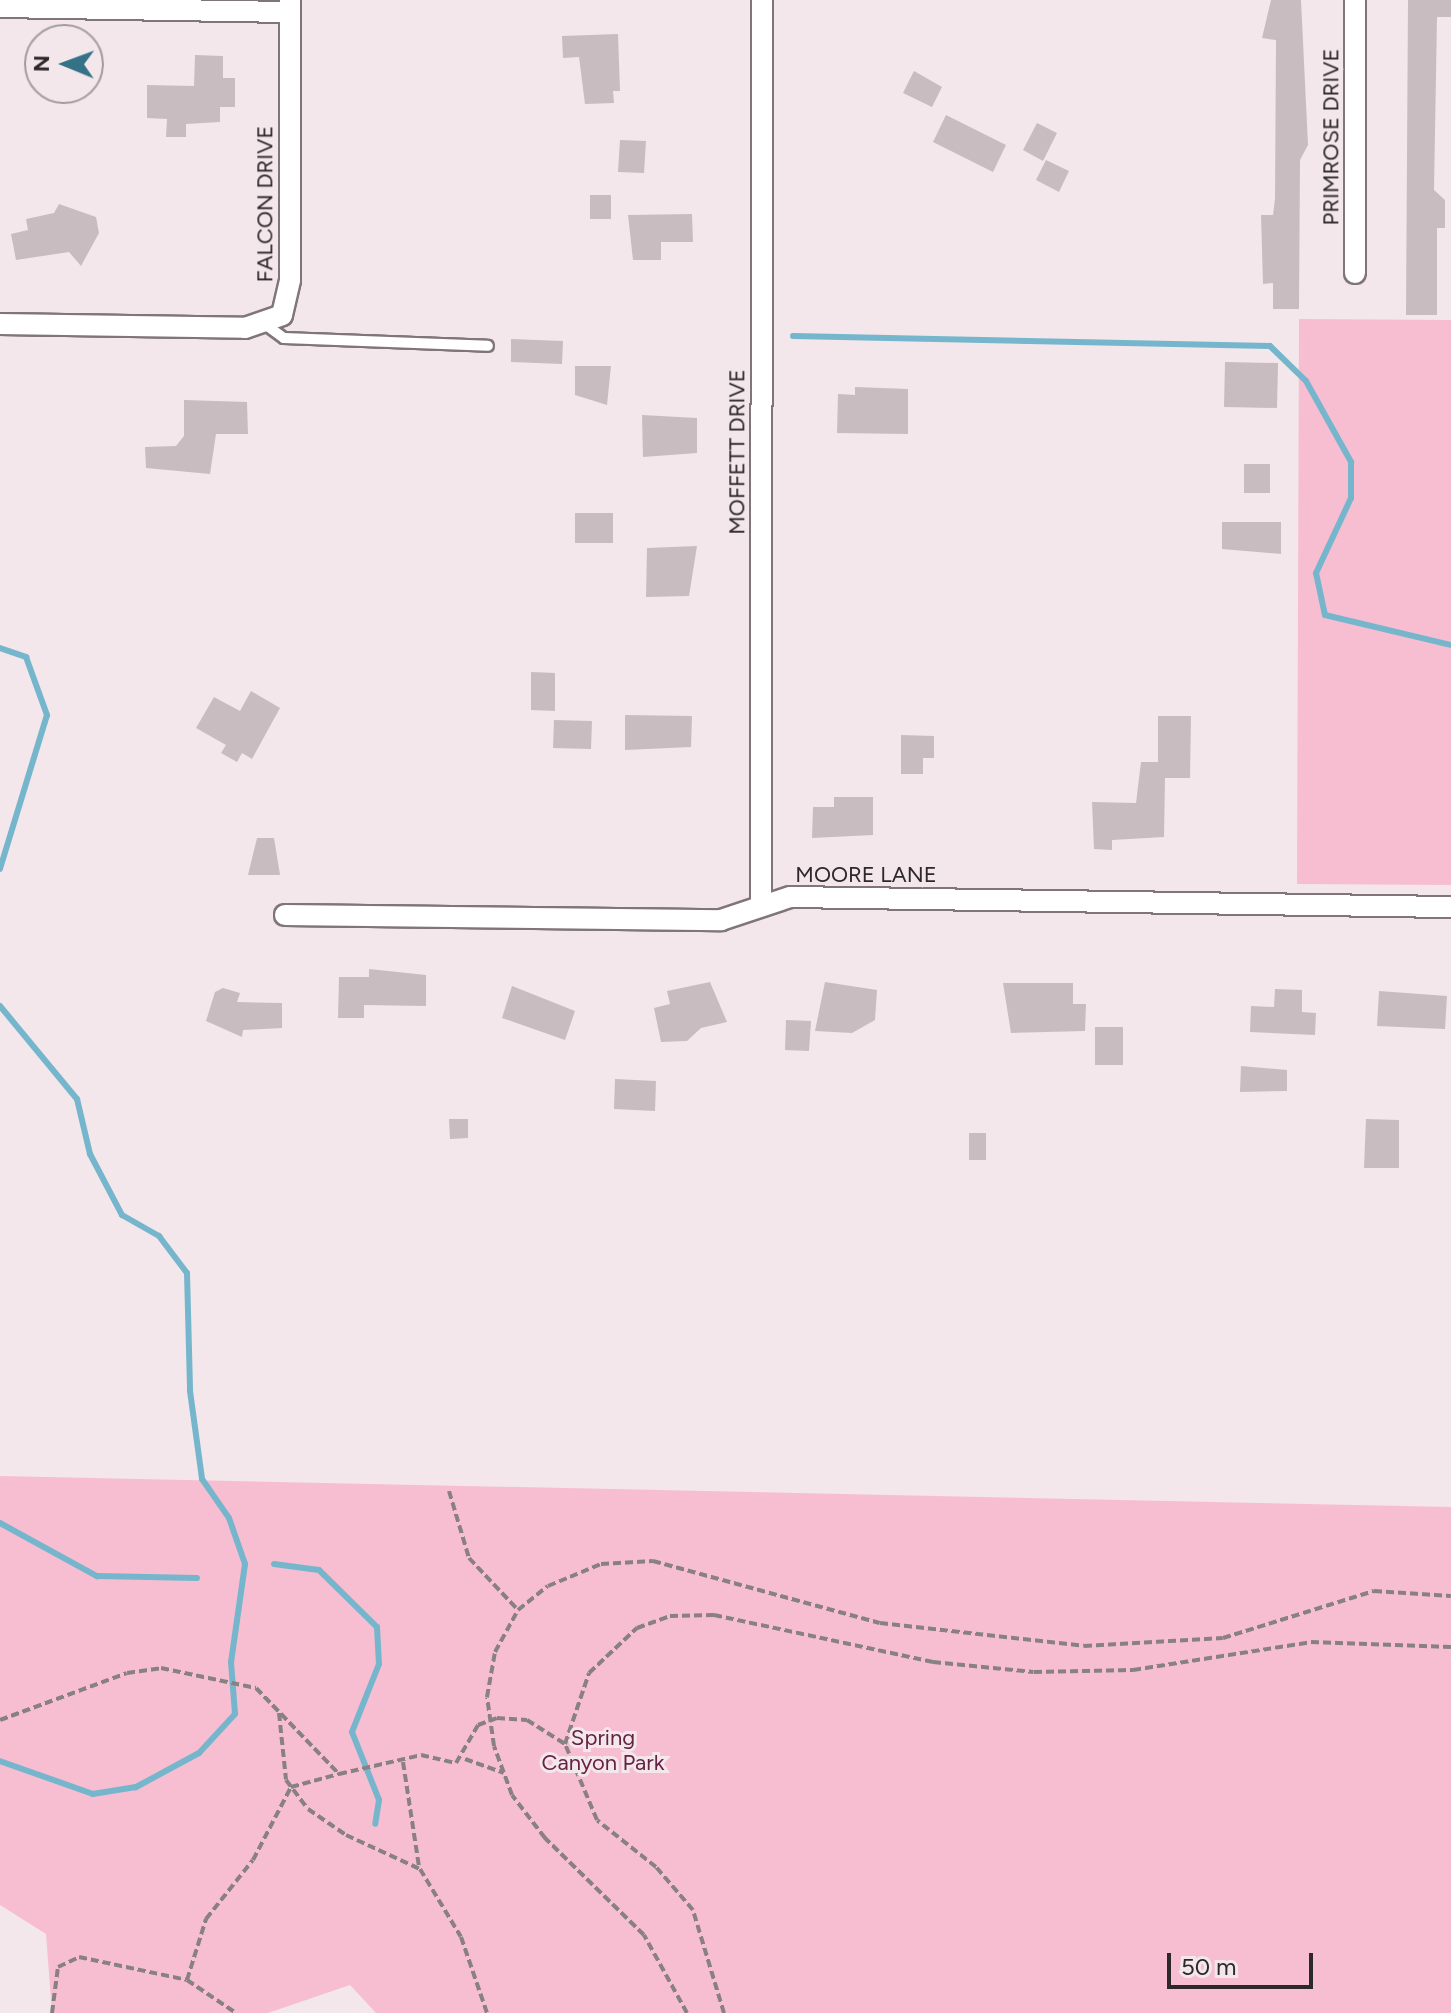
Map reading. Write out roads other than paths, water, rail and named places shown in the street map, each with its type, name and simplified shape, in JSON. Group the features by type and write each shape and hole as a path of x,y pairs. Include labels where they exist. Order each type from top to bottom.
{"street":[{"name":"MOFFETT DRIVE","path":"761,905 762,0"},
{"name":"PRIMROSE DRIVE","path":"1355,0 1355,273"},
{"path":"0,7 290,6"},
{"name":"FALCON DRIVE","path":"266,325 282,315 290,280 290,6"},
{"path":"0,324 266,325"},
{"name":"MOORE LANE","path":"285,915 721,920 790,897 1451,907"}],"lane":[{"path":"266,325 284,338 488,346"}],"waterway":[{"path":"793,336 1270,346 1306,381 1351,462 1351,498 1316,573 1325,615 1451,645"},
{"path":"0,648 26,657 47,715 0,869"},
{"path":"0,1006 77,1099 90,1154 122,1215 159,1236 187,1273 190,1391 202,1479 229,1518 245,1564 231,1662 235,1714 199,1753 136,1787 93,1794 0,1761"},
{"path":"0,1523 97,1576 197,1578"},
{"path":"274,1564 319,1570 377,1627 379,1664 352,1732 379,1800 375,1824"}],"park label":[{"name":"Spring Canyon Park","path":"603,1750"}]}
